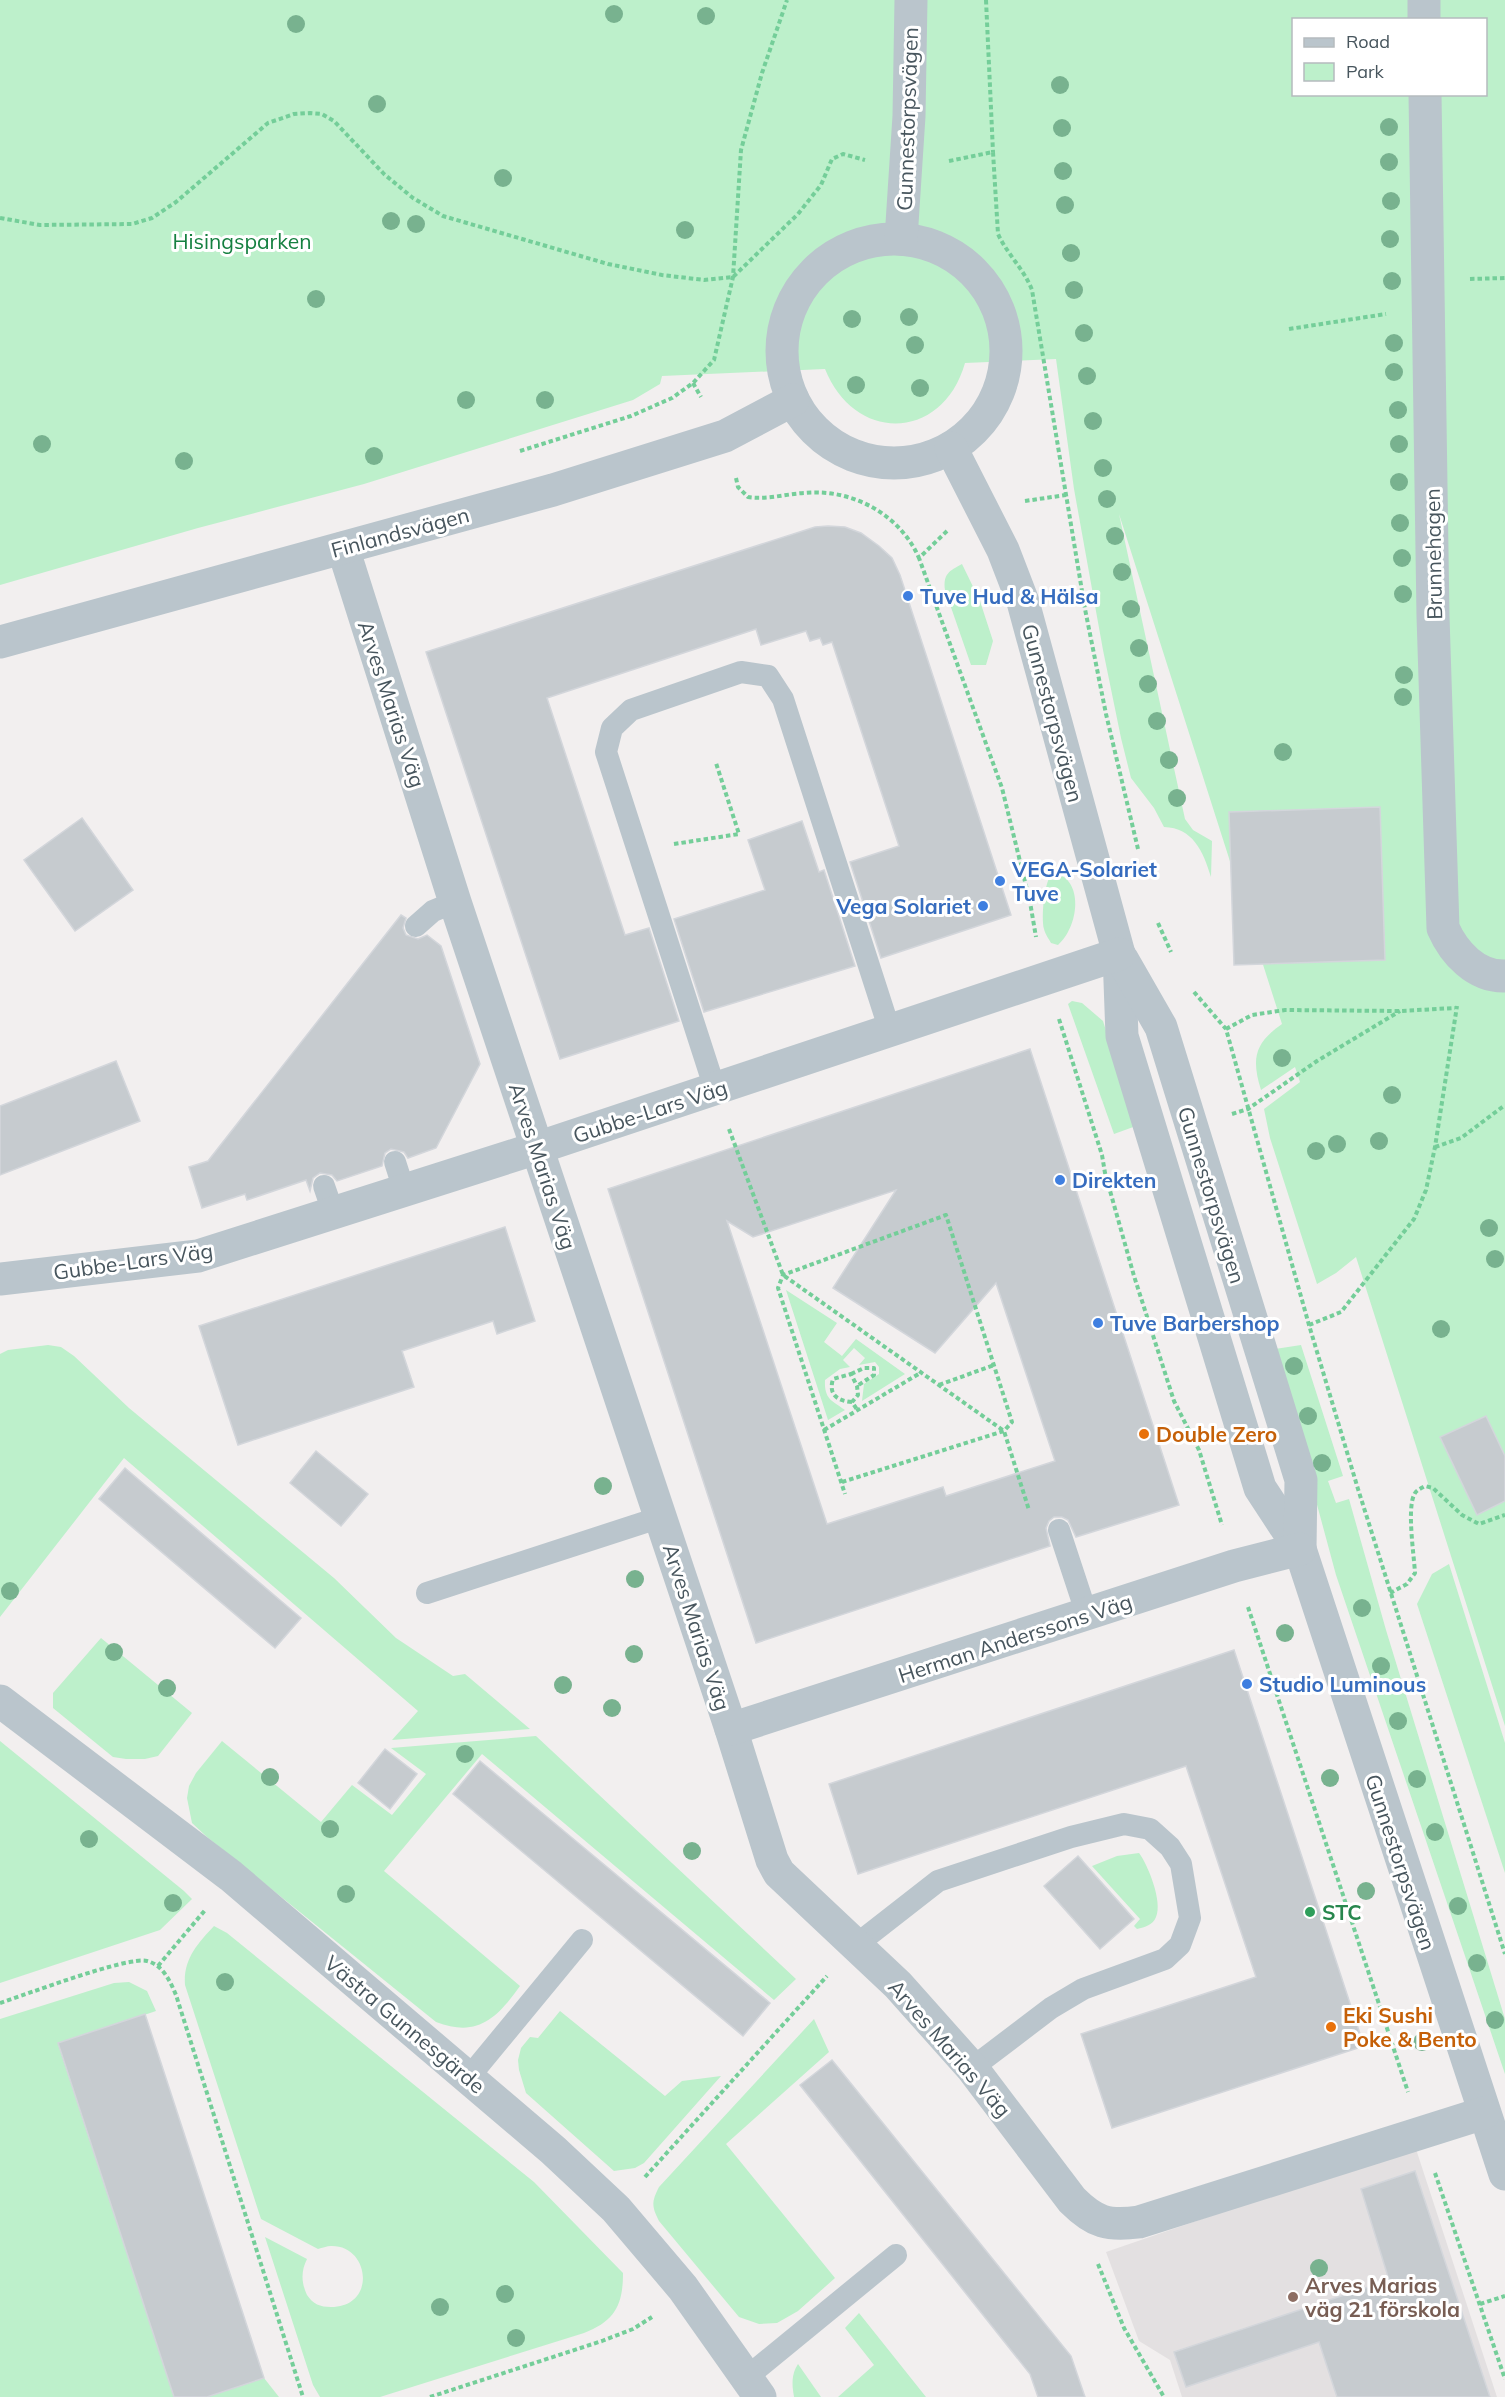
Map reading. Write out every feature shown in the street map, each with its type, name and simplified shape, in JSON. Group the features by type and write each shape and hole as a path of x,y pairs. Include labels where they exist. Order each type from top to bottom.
{"street":[{"name":"Gunnestorpsvägen","path":"901,239 909,116 911,0"},
{"path":"1424,0 1424,18"},
{"name":"Brunnehagen","path":"1425,96 1440,888 1443,928 1450,945 1468,962 1491,976 1505,976"},
{"name":"Gunnestorpsvägen","path":"901,239 934,246 955,256 974,272 997,305 1006,336 1007,361 1002,384 992,406 977,426 951,448 938,454 915,461 891,463 867,460 844,451 824,438 806,421 793,400 785,378 782,354 786,322 791,306 803,285 820,267 839,253 862,243 901,239"},
{"name":"Finlandsvägen","path":"0,642 553,490 725,436 793,400"},
{"name":"Gunnestorpsvägen","path":"951,448 1003,550 1023,602 1119,954 1161,1027 1301,1480 1300,1549 1505,2174"},
{"name":"Arves Marias Väg","path":"343,548 455,902 661,1517 772,1860 779,1873 898,1985 972,2068 1072,2200 1088,2216 1102,2222"},
{"name":"Gubbe-Lars Väg","path":"0,1279 198,1256 329,1199 400,1176 537,1148 1119,954"},
{"name":"Herman Anderssons Väg","path":"731,1729 1234,1566 1300,1549"},
{"name":"Västra Gunnesgärde","path":"0,1701 231,1876 370,1997 469,2077 616,2209 683,2288 754,2387"},
{"path":"1102,2222 1117,2225 1139,2222 1484,2113"}],"lane":[{"path":"715,1089 606,752 612,728 631,710 741,672 768,676 783,699 890,1031"},
{"path":"416,926 433,911 455,902"},
{"path":"427,1593 661,1517"},
{"path":"1059,1530 1087,1615"},
{"path":"856,1945 938,1881 1071,1837 1124,1824 1150,1829 1170,1847 1181,1864 1190,1918 1180,1945 1165,1959 1083,1989 1051,2008 972,2068"},
{"path":"469,2077 582,1940"},
{"path":"754,2387 896,2255"}],"path":[{"path":"518,452 631,416 672,398 693,383 714,360 733,277 741,150 762,73 787,0"},
{"path":"986,0 998,234 1002,244 1027,276 1032,290 1085,609 1106,714 1141,859"},
{"path":"0,218 40,225 132,224 152,218 176,202 268,123 294,114 322,114 334,121 384,174 413,198 443,216 608,264 662,275 704,279 733,277 798,214 821,185 832,159 843,154 880,165 905,167 935,164 993,152"},
{"path":"1289,329 1404,312 1428,280"},
{"path":"693,383 725,436 738,487 748,497 757,499 805,492 836,493 863,502 895,523 912,542 919,558"},
{"path":"638,850 740,834 716,763"},
{"path":"1156,915 1173,956"},
{"path":"1309,1325 1341,1312 1414,1219 1425,1190 1435,1147 1456,1008 1468,962"},
{"path":"1191,989 1226,1029 1309,1325 1390,1593 1505,1954"},
{"path":"1226,1029 1252,1015 1285,1010 1400,1011 1456,1008"},
{"path":"1248,1109 1317,1061 1400,1011"},
{"path":"715,1089 783,1275 1004,1431 1022,1486"},
{"path":"1435,1147 1461,1138 1505,1105"},
{"path":"842,1482 1004,1431 1012,1422 946,1215 783,1275 778,1288 845,1494"},
{"path":"939,1385 994,1365"},
{"path":"852,1402 840,1401 836,1398 833,1379 864,1368 874,1368 874,1375 857,1386"},
{"path":"824,1430 921,1372"},
{"path":"851,1374 857,1386 858,1395 852,1402"},
{"path":"852,1402 858,1411"},
{"path":"1390,1593 1407,1584 1414,1573 1411,1511 1413,1497 1417,1491 1425,1486 1432,1488 1462,1515 1479,1524 1505,1515"},
{"path":"158,1966 211,1904"},
{"path":"616,2209 856,1945"},
{"path":"0,2004 124,1963 146,1960 158,1966 176,1995 303,2397"},
{"path":"1102,2222 1092,2247 1124,2328 1164,2397"},
{"path":"430,2397 633,2329 649,2320 683,2288"},
{"path":"1480,2304 1505,2296"}],"shaded area":[{"name":"Arves Marias väg 21 förskola","path":"1415,2146 1497,2397 1182,2397 1170,2360 1139,2341 1106,2252"}],"green space":[{"name":"Hisingsparken","path":"0,0 1505,0 1505,1726 1356,1257 1317,1284 1270,1138 1264,1109 1300,1082 1295,1067 1261,1090 1256,1069 1258,1052 1266,1038 1282,1024 1119,514 1185,819 1193,830 1212,841 1211,877 1200,850 1190,836 1174,828 1164,827 1154,808 1131,778 1103,650 1074,489 1056,359 965,363 954,389 938,407 919,419 898,423 877,421 856,411 839,393 825,369 662,376 660,384 633,400 364,484 198,528 0,585"},
{"path":"962,564 980,601 993,641 986,665 971,665 945,590 946,577"},
{"path":"1053,872 1063,876 1070,884 1075,904 1071,927 1058,945 1051,943 1043,924 1045,891"},
{"path":"1072,1001 1082,1003 1103,1021 1136,1126 1114,1134 1068,1004"},
{"path":"786,1290 837,1323 824,1342 842,1356 856,1339 905,1374 862,1401 864,1384 879,1374 879,1367 875,1362 859,1365 865,1358 854,1348 843,1360 850,1367 840,1369 825,1380 828,1396 845,1410 828,1420"},
{"path":"48,1345 61,1347 74,1356 129,1408 334,1578 396,1638 453,1676 465,1674 530,1729 392,1740 418,1711 124,1458 0,1617 0,1354 8,1350"},
{"path":"1301,1345 1343,1476 1328,1481 1336,1503 1349,1499 1386,1630 1505,2019 1505,2074 1336,1575 1275,1349"},
{"path":"1449,1564 1505,1743 1505,1873 1417,1604 1432,1574"},
{"path":"101,1638 192,1713 158,1756 145,1759 113,1757 53,1708 53,1693"},
{"path":"536,1736 796,1979 774,2000 482,1754 384,1871 520,1986 494,2016 475,2026 464,2028 436,2022 192,1823 187,1798 189,1786 196,1773 222,1741 321,1822 352,1785 392,1815 426,1774 391,1748"},
{"path":"0,1741 192,1899 160,1930 0,1983"},
{"path":"1139,1853 1154,1884 1158,1910 1153,1922 1137,1929 1134,1926 1140,1919 1092,1866 1117,1856"},
{"path":"214,1926 227,1933 534,2182 623,2273 619,2303 610,2317 584,2333 380,2397 320,2397 313,2385 265,2237 307,2259 302,2277 304,2286 307,2295 317,2304 331,2307 346,2304 356,2297 363,2276 354,2255 344,2248 331,2246 318,2249 261,2219 185,1985 186,1968 192,1953"},
{"path":"129,1982 147,1991 156,2011 58,2044 174,2397 0,2397 0,2019 114,1983"},
{"path":"560,2011 665,2096 682,2081 721,2076 644,2163 635,2168 614,2171 526,2093 519,2070 518,2060 521,2048 530,2037 538,2038"},
{"path":"814,2019 829,2052 726,2144 835,2278 798,2311 777,2323 759,2324 739,2317 659,2221 654,2200 659,2187"},
{"path":"859,2313 926,2397 838,2397 874,2365 845,2328"},
{"path":"798,2364 821,2397 794,2397 793,2380"},
{"path":"264,2378 279,2397 207,2397"}],"building":[{"path":"815,527 845,527 861,533 892,558 900,575 1011,915 881,958 850,862 899,846 832,642 823,645 820,638 810,641 806,631 761,645 756,629 547,698 625,935 649,928 679,1021 560,1059 426,652"},
{"path":"1380,807 1385,960 1234,965 1229,812"},
{"path":"82,818 133,890 75,931 24,860"},
{"path":"802,821 819,872 824,870 855,966 704,1012 674,919 765,890 748,840"},
{"path":"401,915 406,918 403,928 406,935 418,939 427,935 441,946 480,1064 436,1148 408,1158 404,1152 391,1149 385,1153 382,1166 337,1181 332,1175 320,1173 313,1178 310,1191 306,1180 247,1200 245,1194 202,1208 189,1167 208,1161"},
{"path":"1030,1049 1179,1505 1076,1537 1068,1520 1054,1517 1046,1528 1050,1546 756,1643 608,1189","holes":["896,1190 833,1288 935,1353 996,1283 1055,1461 946,1496 943,1487 827,1524 727,1221 753,1237"]},
{"path":"116,1061 140,1121 0,1175 0,1106"},
{"path":"505,1227 535,1321 497,1334 493,1321 402,1351 414,1387 238,1445 199,1326"},
{"path":"1486,1416 1505,1456 1505,1501 1477,1515 1440,1437"},
{"path":"316,1451 368,1494 341,1526 290,1483"},
{"path":"125,1468 301,1618 275,1648 99,1499"},
{"path":"1234,1650 1364,2046 1112,2128 1081,2034 1256,1977 1186,1766 858,1874 829,1784"},
{"path":"385,1749 417,1774 390,1809 358,1783"},
{"path":"480,1761 770,2003 743,2036 453,1794"},
{"path":"1078,1856 1134,1919 1100,1949 1044,1886"},
{"path":"145,2014 264,2378 207,2397 174,2397 58,2043"},
{"path":"832,2060 1071,2356 1085,2397 1038,2397 1030,2374 800,2085"},
{"path":"1415,2171 1490,2397 1337,2397 1319,2342 1186,2387 1174,2352 1389,2280 1361,2189"}],"place":[{"name":"Tuve Hud & Hälsa","path":"908,596"},
{"name":"VEGA-Solariet Tuve","path":"1000,881"},
{"name":"Vega Solariet","path":"983,906"},
{"name":"Direkten","path":"1060,1180"},
{"name":"Tuve Barbershop","path":"1098,1323"},
{"name":"Double Zero","path":"1144,1434"},
{"name":"Studio Luminous","path":"1247,1684"},
{"name":"STC","path":"1310,1912"},
{"name":"Eki Sushi Poke & Bento","path":"1331,2027"},
{"name":"Arves Marias väg 21 förskola","path":"1293,2297"}]}
